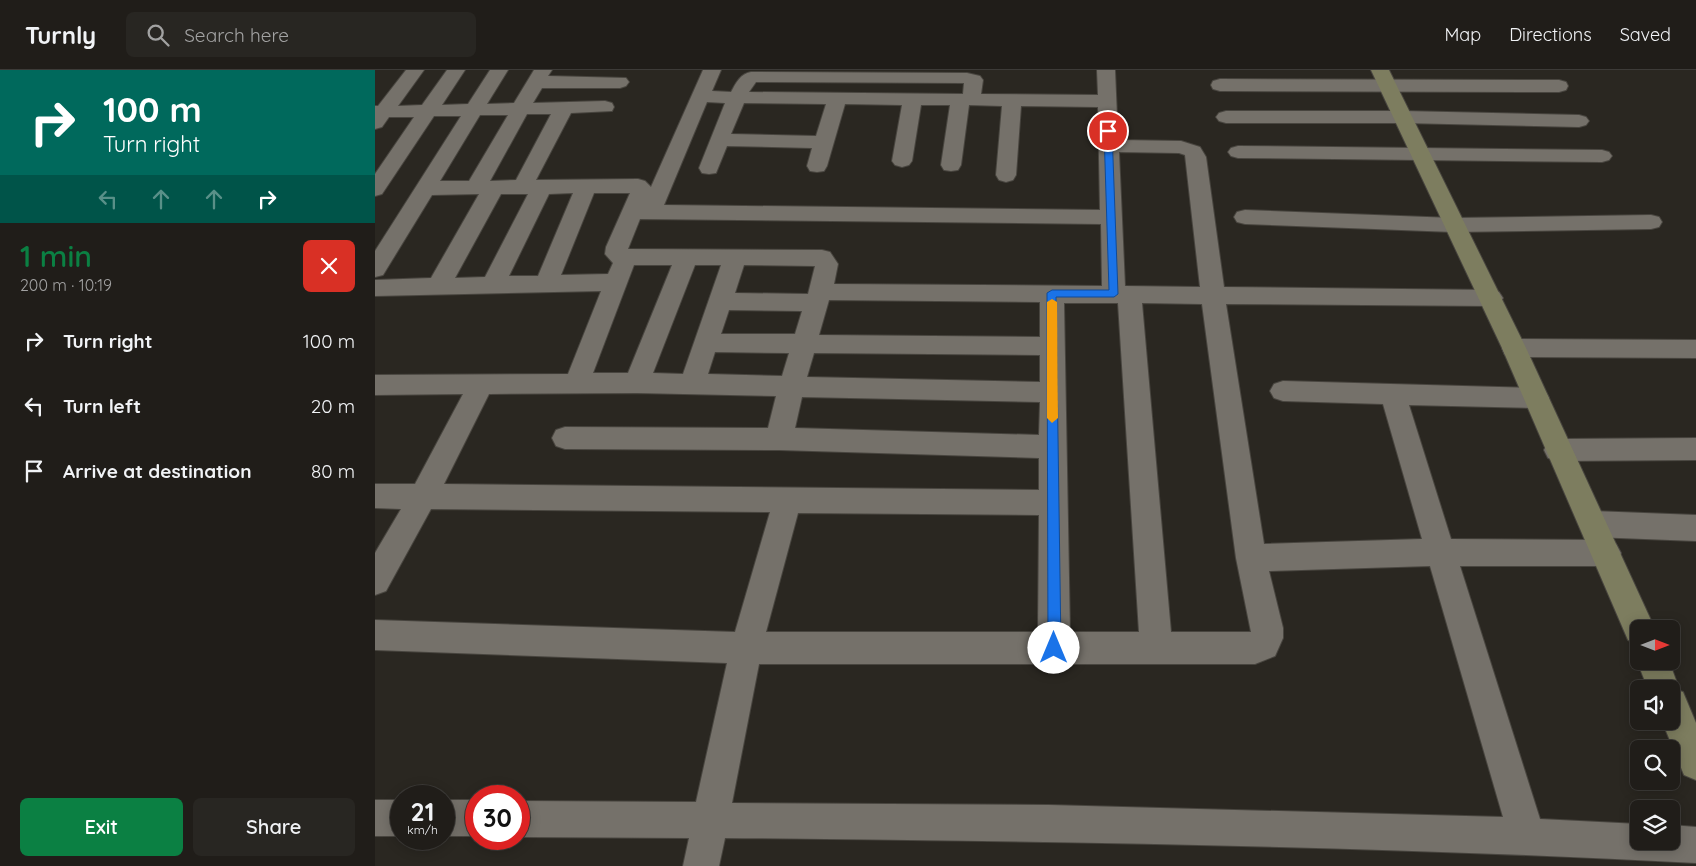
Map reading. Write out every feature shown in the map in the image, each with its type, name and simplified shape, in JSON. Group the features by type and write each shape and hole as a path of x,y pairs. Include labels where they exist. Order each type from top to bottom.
{"street":[{"path":"378,116 415,70"},
{"path":"379,257 402,179 428,111 456,70"},
{"path":"402,179 475,110 499,70"},
{"path":"712,70 641,212 616,254 621,257 822,258 827,264 791,387 779,439"},
{"path":"1106,70 1111,217 1121,294 1156,648"},
{"path":"438,287 520,108 539,76 620,82"},
{"path":"709,168 737,97 745,81 751,77 957,78 975,80 965,100 951,165"},
{"path":"1220,85 1383,77 1559,86"},
{"path":"1383,77 1422,154 1453,225 1491,298 1635,620"},
{"path":"710,97 1107,101"},
{"path":"817,166 837,98"},
{"path":"902,161 912,99"},
{"path":"1006,175 1012,100"},
{"path":"378,116 428,111 605,107"},
{"path":"493,285 563,108"},
{"path":"1226,117 1403,117 1579,121"},
{"path":"720,140 824,142"},
{"path":"375,635 746,648 1255,648 1264,645 1267,638 1267,628 1251,558 1213,296 1196,157 1193,151 1181,147 1109,146"},
{"path":"1238,152 1602,156"},
{"path":"402,179 485,187 633,185 641,188 641,212"},
{"path":"545,284 587,186"},
{"path":"641,212 1111,217"},
{"path":"1245,217 1453,225 1651,222"},
{"path":"577,383 626,257"},
{"path":"637,383 686,258"},
{"path":"692,384 735,258"},
{"path":"375,288 617,282"},
{"path":"720,301 818,297 1052,293 1491,298"},
{"path":"1052,293 1054,648"},
{"path":"706,343 1052,346"},
{"path":"1514,348 1696,349"},
{"path":"375,385 637,383 1052,392"},
{"path":"375,581 423,497 481,385"},
{"path":"1283,391 1536,398"},
{"path":"1393,394 1527,836"},
{"path":"565,438 779,439 1052,447"},
{"path":"1558,450 1696,448"},
{"path":"375,496 1053,503"},
{"path":"701,866 746,648 788,499"},
{"path":"1593,524 1696,528"},
{"path":"1251,558 1441,552 1606,553"},
{"path":"1680,725 1696,763"},
{"path":"375,818 390,818"},
{"path":"530,819 1049,822 1527,836 1696,845"}],"slow traffic":[{"path":"1052,302 1052,418"}],"route":[{"path":"1054,648 1052,293 1114,294 1108,131"}]}
